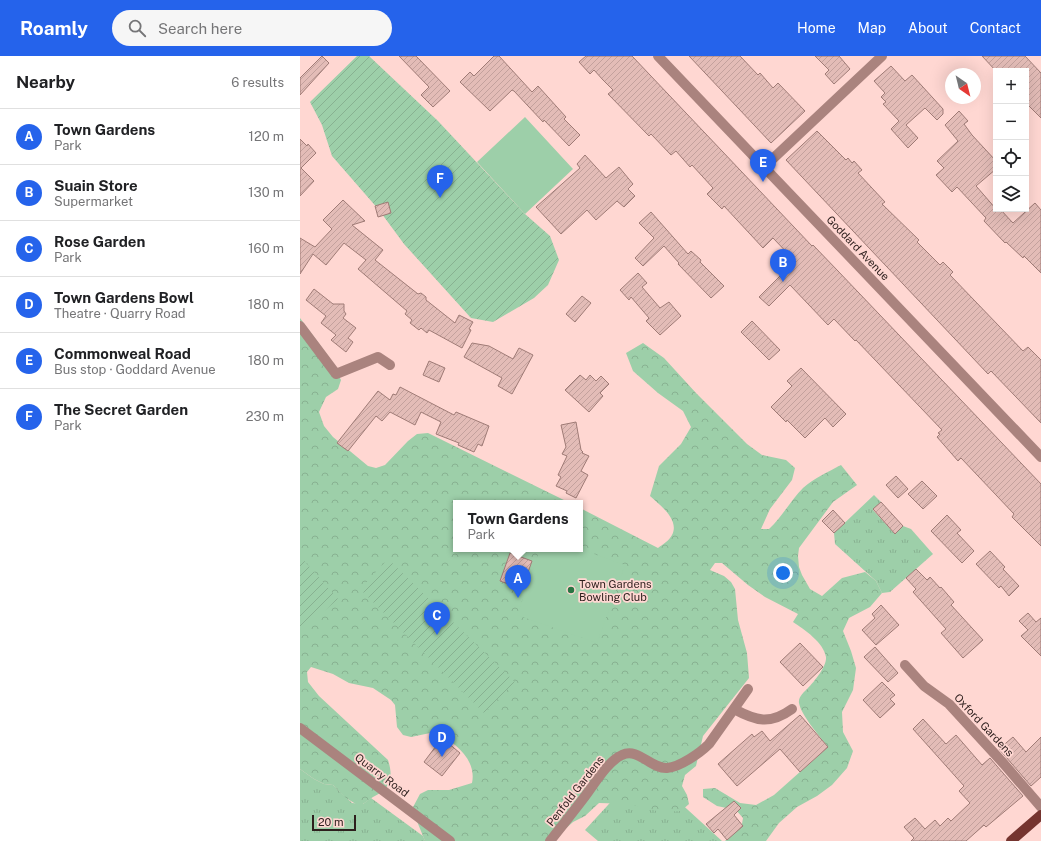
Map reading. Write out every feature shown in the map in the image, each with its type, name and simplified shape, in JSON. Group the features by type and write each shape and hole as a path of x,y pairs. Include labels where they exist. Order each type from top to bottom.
{"main road":[{"path":"1011,841 1041,815"}],"street":[{"name":"Goddard Avenue","path":"658,56 1041,457"},
{"path":"764,167 882,56"},
{"path":"300,326 336,374 378,357 390,365"},
{"name":"Oxford Gardens","path":"905,665 924,686 948,704 1004,764 1041,807"},
{"name":"Penfold Gardens","path":"550,841 605,769 621,755 628,752 634,753 660,767 667,768 678,764 702,751 709,744 748,689"},
{"path":"734,709 758,719 769,720 776,718 792,709"},
{"name":"Quarry Road","path":"300,728 450,841"}],"green space":[{"path":"357,56 369,56 438,121 525,214 550,236 559,260 548,285 534,298 493,322 471,318 404,244 379,210 332,156 322,125 310,102"},
{"path":"525,117 573,169 525,214 477,162"},
{"path":"300,318 329,357 341,380 338,389 326,397 319,412 324,426 333,437 368,466 376,468 385,465 408,441 417,434 428,433 564,500 453,500 453,552 583,552 583,510 658,548 669,539 674,529 671,518 668,513 650,496 659,466 681,444 691,427 683,411 658,393 633,371 626,353 643,343 664,358 696,393 747,444 762,455 786,460 795,468 792,480 770,509 761,529 769,529 807,484 841,465 857,485 833,502 799,548 798,556 799,567 810,589 822,596 842,578 865,572 876,581 882,593 870,607 849,618 843,631 856,668 853,690 842,712 843,732 853,751 847,768 832,785 817,796 797,807 779,823 766,841 725,841 742,824 743,818 736,810 717,806 703,797 703,789 715,788 740,803 756,805 774,795 828,747 803,714 799,703 799,699 820,674 826,661 826,657 818,642 808,632 793,622 798,614 765,597 722,563 715,563 710,570 724,576 731,582 735,589 738,620 747,653 749,678 703,736 696,766 685,775 682,786 687,795 689,804 681,811 661,812 629,804 599,803 585,816 573,822 552,841 425,841 412,809 420,794 428,790 449,790 472,783 473,774 468,759 450,741 435,732 411,737 403,735 397,727 395,705 391,700 373,688 349,683 333,674 311,667 307,672 308,682 319,696 388,760 391,773 387,787 379,794 359,806 346,798 333,785 324,784 300,769"},
{"path":"874,495 881,502 873,510 894,533 903,526 911,529 933,554 890,592 882,593 876,581 835,544 834,533"},
{"name":"Town Gardens Bowling Club","path":"583,550 625,565 597,643 517,615 539,552 583,552"},
{"path":"300,556 338,599 300,632"},
{"path":"388,559 515,682 484,713 360,589"},
{"path":"642,768 722,841 598,841 585,830"},
{"path":"300,769 324,784 333,785 352,803 363,804 371,798 423,836 425,841 300,841"}],"building":[{"path":"322,56 329,63 300,95 300,78"},
{"path":"399,56 416,56 450,91 433,107 421,95 429,87"},
{"path":"494,56 499,56 532,92 538,86 566,117 564,119 580,135 569,146 544,120 543,122 514,91 512,90 490,111 460,82 470,72 474,76"},
{"path":"586,56 632,56 1041,484 1041,546 1012,517 1014,514 961,458 958,461 937,437 940,434 938,433 942,430 834,319 828,325 790,285 769,306 759,297 795,261 773,238 763,248 724,206 722,209 707,194 713,188 692,165 690,167 676,151 671,155 651,134 649,136 608,94 613,90 594,70 590,74 579,62"},
{"path":"689,56 740,56 758,75 760,73 773,88 778,83 805,111 771,143"},
{"path":"815,56 839,56 850,69 834,84 825,74 829,70"},
{"path":"982,56 1025,56 1041,73 1041,118 1029,106 1029,68 993,68"},
{"path":"891,66 905,81 912,75 943,109 943,114 937,120 925,108 906,125 918,138 908,148 891,129 899,121 883,104 886,102 881,97 885,93 874,81"},
{"path":"959,111 968,121 964,124 972,135 993,158 993,172 976,186 993,206 993,212 1003,212 1013,223 1025,212 1029,212 1029,208 1035,203 1041,210 1041,273 1024,256 1023,258 1006,242 1005,243 984,221 986,218 957,187 952,192 936,175 944,168 937,161 958,141 945,125"},
{"path":"817,131 846,160 848,158 852,163 854,161 862,170 858,173 885,202 882,204 919,240 917,242 940,265 943,262 953,272 950,275 1023,351 1028,347 1041,360 1041,423 991,371 988,374 786,160"},
{"path":"300,139 307,146 308,144 316,153 301,168 314,181 300,196"},
{"path":"585,155 606,178 619,167 633,184 628,189 635,196 624,207 617,201 596,220 587,210 561,234 536,207 580,168 577,164"},
{"path":"343,200 365,221 352,225 383,250 375,260 418,294 421,293 426,297 426,300 455,323 459,315 473,322 469,329 471,330 462,348 429,330 427,333 421,328 419,330 410,323 412,320 405,314 407,311 358,269 366,260 344,243 326,265 313,254 300,274 300,238 315,247 332,229 323,220"},
{"path":"388,202 391,213 378,217 375,206"},
{"path":"651,212 688,254 691,251 724,286 711,298 678,264 679,263 664,246 643,266 635,258 654,238 639,223"},
{"path":"638,273 647,283 642,287 660,308 669,302 681,316 660,335 646,321 649,318 631,297 629,300 620,290"},
{"path":"314,289 333,304 344,304 344,311 346,314 343,318 356,328 348,338 353,342 346,352 331,340 336,335 321,323 326,316 306,300"},
{"path":"582,296 591,303 575,322 566,314"},
{"path":"752,321 780,350 769,360 741,332"},
{"path":"472,343 489,346 513,359 519,348 533,355 512,394 498,386 502,378 464,357"},
{"path":"429,361 445,368 439,382 423,375"},
{"path":"801,368 846,414 833,427 825,418 805,438 771,407 792,386 787,381"},
{"path":"580,375 586,380 590,375 596,381 601,376 609,384 600,393 603,396 589,412 565,390"},
{"path":"400,387 454,415 456,412 489,426 482,446 478,444 474,452 458,445 459,443 436,434 441,422 421,412 415,425 390,412 382,421 376,416 348,451 337,443 378,391 390,400 393,394 396,395"},
{"path":"576,422 582,453 589,456 581,471 588,475 576,498 566,493 567,491 556,486 561,477 558,475 567,456 562,454 566,447 561,425"},
{"path":"896,476 908,489 898,498 886,485"},
{"path":"922,481 937,496 923,509 908,494"},
{"path":"881,502 903,526 895,534 873,509"},
{"path":"833,510 845,523 834,533 822,521"},
{"path":"947,515 961,530 957,533 974,551 962,563 931,531"},
{"path":"990,551 1005,567 1003,569 1019,586 1009,596 1001,586 999,588 976,564"},
{"path":"510,553 532,561 522,589 500,581"},
{"path":"916,569 927,580 930,577 940,588 941,587 954,602 951,605 983,640 963,658 941,633 946,629 913,592 916,589 906,578"},
{"path":"881,605 899,625 876,645 862,630 875,618 872,614"},
{"path":"1028,613 1036,622 1041,618 1041,656 1021,636 1028,630 1019,621"},
{"path":"800,643 823,667 803,686 780,662"},
{"path":"875,647 898,673 888,682 864,657"},
{"path":"882,682 895,695 890,699 895,704 880,718 863,700"},
{"path":"800,715 828,747 800,772 780,749 737,786 718,764 752,734 754,737 762,731 770,741"},
{"path":"923,719 946,744 956,735 982,765 990,758 1023,796 986,827 984,825 966,841 911,841 914,838 904,827 915,818 925,829 935,820 940,826 948,818 951,821 970,803 959,791 964,786 913,729"},
{"path":"1013,737 1026,752 1041,737 1041,777 1031,786 999,749"},
{"path":"442,738 460,753 442,776 424,762"},
{"path":"734,801 741,808 734,815 743,826 727,840 718,829 714,833 706,824"}],"place":[{"name":"Commonweal Road","path":"763,182"},
{"name":"The Secret Garden","path":"440,198"},
{"name":"Suain Store","path":"783,282"},
{"name":"Town Gardens Bowling Club","path":"571,590"},
{"name":"Town Gardens","path":"518,598"},
{"name":"Rose Garden","path":"437,635"},
{"name":"Town Gardens Bowl","path":"442,757"}]}
